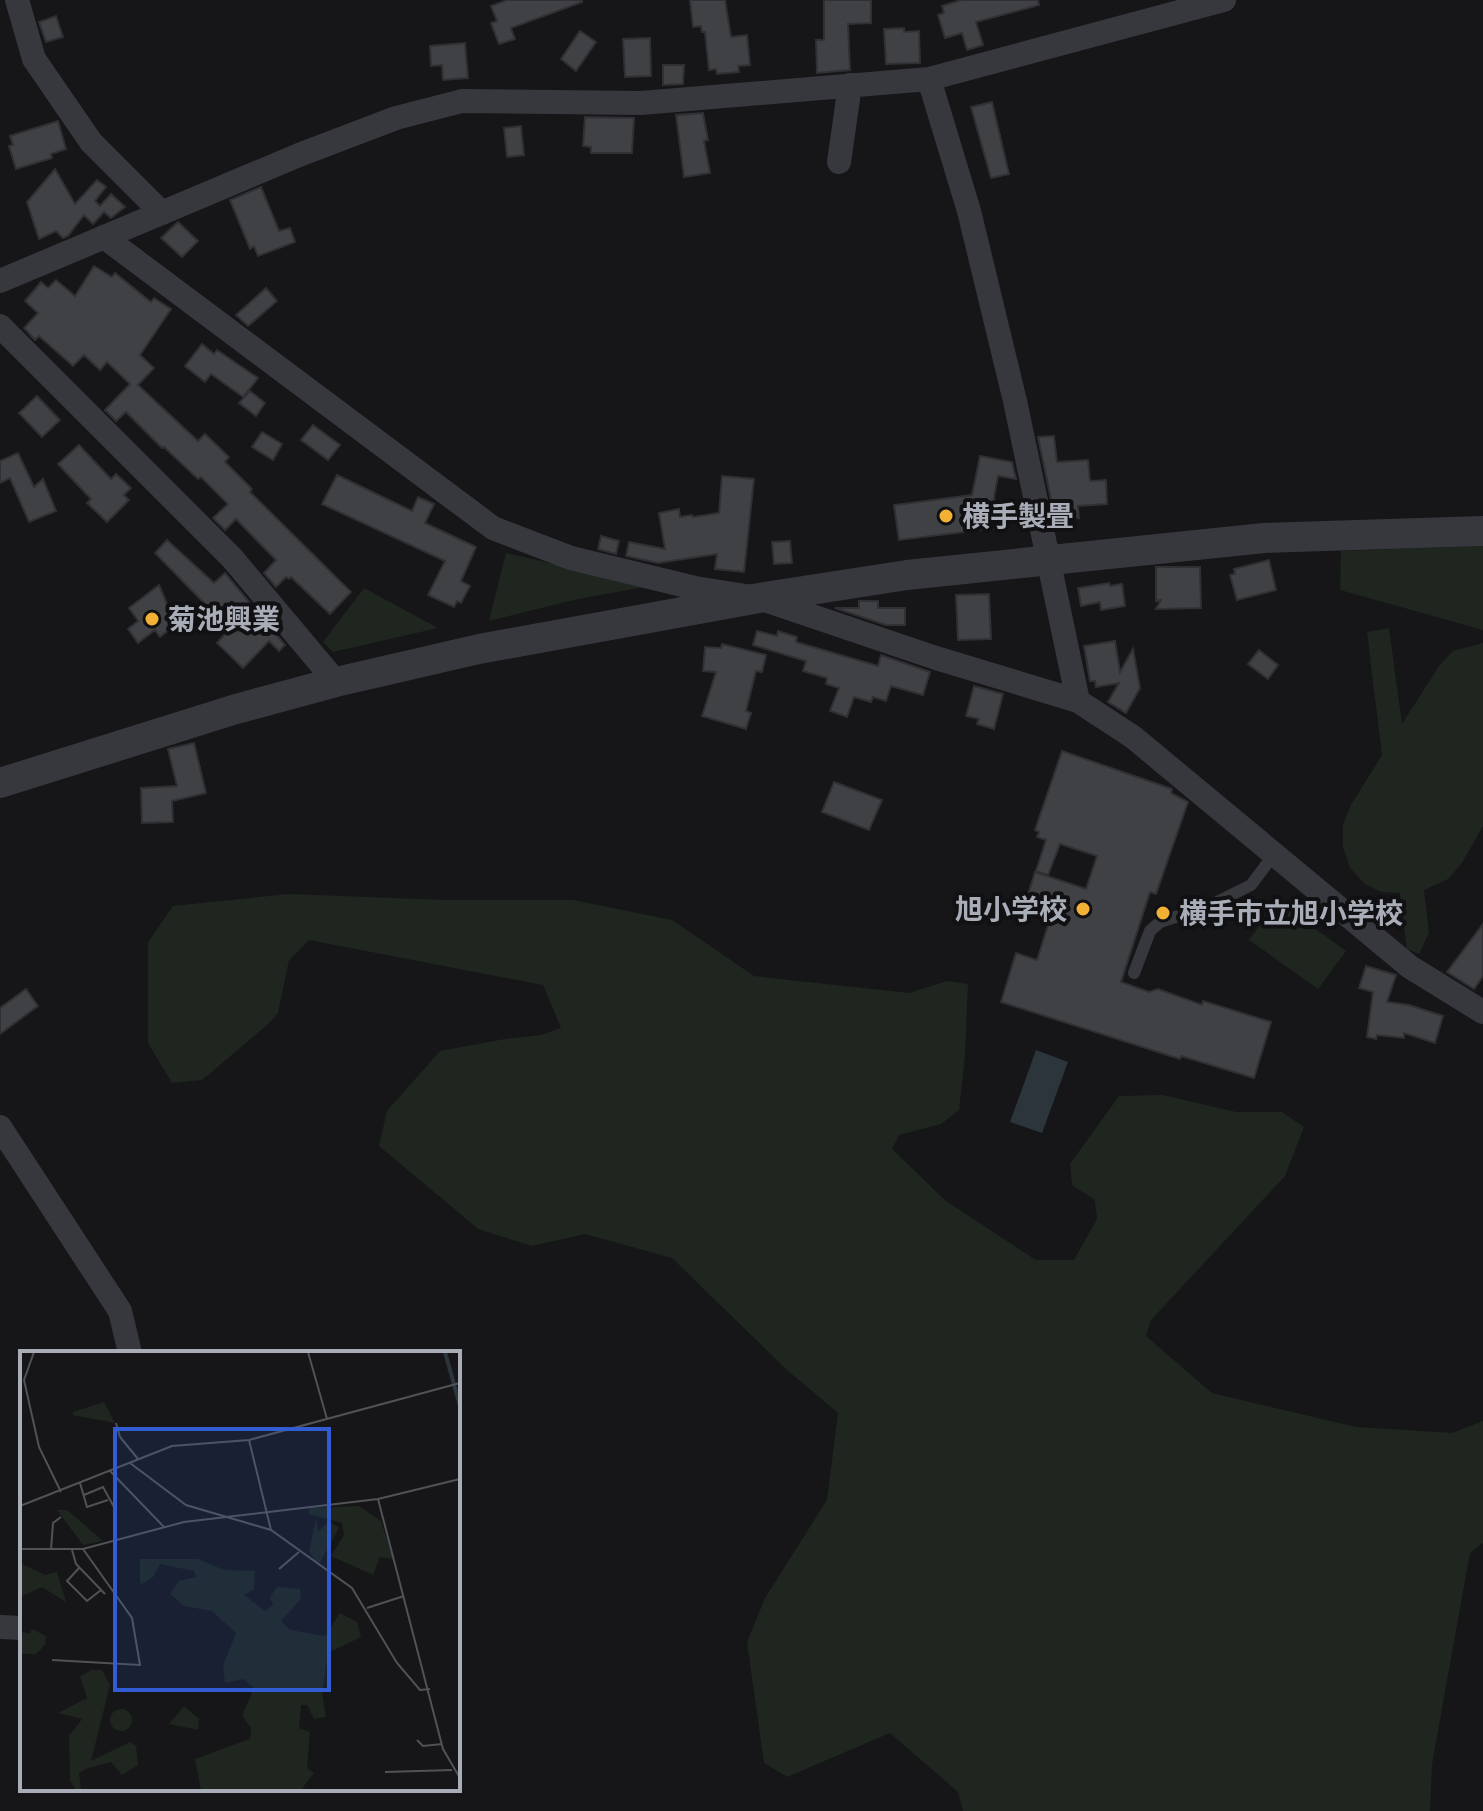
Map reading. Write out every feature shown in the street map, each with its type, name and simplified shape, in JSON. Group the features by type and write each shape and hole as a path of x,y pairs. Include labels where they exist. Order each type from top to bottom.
{"street":[{"path":"17,0 34,59 91,142 162,213"},
{"path":"0,281 299,155 396,118 462,101 641,103 929,79 1224,0"},
{"path":"929,79 969,211 1015,401 1078,701"},
{"path":"839,162 850,85"},
{"path":"104,237 493,528 571,558 695,588 759,598 936,658 1078,701 1133,737 1410,967 1483,1012"},
{"path":"0,326 232,558 336,682"},
{"path":"0,783 236,709 336,682 479,649 759,598 907,575 1264,538 1483,531"},
{"path":"0,1127 120,1311 130,1351"},
{"path":"0,1627 20,1628"}],"lane":[{"path":"1134,973 1150,931 1160,922 1209,906 1251,885 1275,853"}],"shaded area":[{"path":"1483,546 1483,630 1340,590 1341,551"},
{"path":"506,553 650,586 578,599 489,621"},
{"path":"364,588 438,628 333,652 323,642"},
{"path":"1389,628 1402,724 1439,666 1453,651 1483,643 1483,826 1462,863 1448,879 1424,890 1429,933 1419,954 1407,949 1400,893 1381,892 1365,884 1350,868 1343,847 1343,824 1351,805 1382,755 1367,632"},
{"path":"289,894 447,900 573,900 672,920 754,976 909,993 947,981 968,984 959,1110 941,1124 899,1135 892,1149 946,1201 1036,1260 1074,1260 1097,1219 1095,1200 1072,1185 1070,1164 1119,1096 1163,1095 1236,1112 1282,1112 1304,1127 1285,1176 1151,1320 1146,1336 1212,1393 1356,1427 1452,1433 1483,1421 1483,1543 1470,1553 1432,1764 1430,1811 963,1811 958,1792 890,1733 787,1777 764,1763 747,1642 765,1598 827,1500 838,1413 788,1371 672,1258 585,1234 532,1246 478,1229 379,1146 387,1111 440,1051 541,1035 561,1028 543,985 309,940 289,960 278,1013 266,1026 202,1080 172,1083 148,1043 148,942 173,906"},
{"path":"1277,901 1346,951 1318,989 1249,940"},
{"path":"1036,1050 1068,1062 1042,1133 1010,1122"}],"building":[{"path":"507,0 582,2 511,28 515,39 499,44 491,23 497,21 491,6"},
{"path":"690,0 725,0 731,37 747,35 750,65 738,66 739,72 717,74 716,69 709,70 705,32 702,32 701,26 693,27"},
{"path":"824,0 871,0 871,23 848,24 850,70 817,73 816,40 824,40"},
{"path":"961,0 1038,0 1039,5 976,22 983,45 967,50 962,33 945,38 938,15 944,13 942,6"},
{"path":"56,16 63,37 46,42 39,22"},
{"path":"904,28 904,32 919,31 920,63 886,64 884,29"},
{"path":"580,31 596,42 576,71 561,59"},
{"path":"650,38 651,76 625,77 623,39"},
{"path":"465,43 468,78 443,80 442,65 431,66 430,46"},
{"path":"663,65 684,65 683,84 663,85"},
{"path":"992,102 1009,174 991,178 971,107"},
{"path":"703,113 710,173 684,177 676,115"},
{"path":"585,117 634,118 632,153 591,153 591,147 583,146"},
{"path":"58,121 66,149 51,154 52,158 16,169 9,146 13,145 10,136"},
{"path":"521,126 524,155 507,157 504,128"},
{"path":"55,169 75,204 97,180 106,187 95,201 100,206 111,194 125,207 111,218 104,212 93,224 84,215 63,238 56,231 39,239 27,202"},
{"path":"261,187 279,231 290,228 295,242 258,256 254,246 250,249 230,200"},
{"path":"178,222 198,241 182,257 161,238"},
{"path":"94,266 112,277 115,273 151,302 154,298 171,309 140,355 154,368 138,385 198,441 205,434 229,457 225,462 252,489 250,492 351,592 330,614 291,577 286,577 276,587 264,573 276,560 236,519 225,530 213,518 228,504 201,477 198,479 162,448 126,412 116,421 105,410 130,384 107,362 100,370 84,355 73,366 39,336 35,340 24,328 38,313 25,301 41,282 48,288 56,280 75,296"},
{"path":"266,288 277,301 248,326 236,315"},
{"path":"202,344 214,354 217,350 258,378 243,397 211,374 205,382 185,366"},
{"path":"250,391 265,403 256,416 239,403"},
{"path":"37,396 60,420 42,437 19,413"},
{"path":"313,425 340,445 328,460 301,440"},
{"path":"262,432 282,444 273,460 252,447"},
{"path":"1054,436 1057,462 1088,460 1090,481 1106,480 1107,504 1078,506 1079,518 1063,519 1063,508 1053,509 1038,437"},
{"path":"79,445 111,479 116,474 131,488 124,495 129,500 107,522 87,503 91,499 58,464"},
{"path":"18,453 34,487 43,479 56,511 29,522 10,478 0,483 0,461"},
{"name":"横手製畳","path":"980,456 1012,462 1016,479 998,476 994,497 998,528 899,540 894,505 972,495"},
{"path":"337,475 412,511 418,497 434,504 425,523 476,547 461,581 470,586 461,603 457,601 454,607 428,595 445,561 322,504"},
{"path":"722,476 754,479 744,572 715,569 717,554 658,563 626,556 629,542 665,549 659,513 679,509 680,517 693,517 719,513"},
{"path":"601,536 619,541 616,554 598,549"},
{"path":"167,540 214,583 225,573 285,645 279,651 269,641 243,668 217,643 233,625 211,604 208,607 155,553"},
{"path":"790,541 792,563 774,564 772,542"},
{"path":"1269,560 1276,590 1237,600 1230,575 1235,574 1234,569"},
{"path":"1156,567 1200,567 1201,608 1156,609 1161,600 1156,601"},
{"path":"1109,583 1110,586 1122,584 1125,606 1101,610 1100,602 1081,606 1078,588"},
{"name":"菊池興業","path":"159,585 170,611 172,627 160,637 155,630 138,643 128,629 138,621 129,608"},
{"path":"989,594 991,639 958,640 956,595"},
{"path":"859,601 878,601 878,608 905,608 905,625 886,625 835,608 859,608"},
{"path":"757,631 777,636 778,631 797,637 796,642 878,666 881,655 930,672 923,695 891,686 886,701 873,697 871,702 854,697 847,717 830,711 839,688 826,684 827,678 803,671 806,661 753,645"},
{"path":"1115,641 1120,672 1133,649 1140,688 1126,713 1108,702 1119,683 1096,687 1095,681 1090,681 1084,646"},
{"path":"722,644 766,655 762,672 756,671 746,711 751,713 746,729 702,716 716,672 703,671 705,647 721,648"},
{"path":"1259,650 1278,665 1268,679 1248,664"},
{"path":"974,686 1003,694 994,729 977,724 979,719 966,716"},
{"path":"194,743 206,793 172,801 173,822 142,823 141,788 177,786 168,749"},
{"name":"旭小学校","path":"1062,751 1172,789 1171,793 1188,802 1156,894 1150,892 1121,982 1149,992 1158,989 1202,1005 1203,1001 1271,1022 1254,1078 1181,1056 1180,1059 1001,1002 1016,953 1037,960 1052,913 1025,904 1035,872 1086,889 1097,856 1060,844 1048,875 1036,871 1046,840 1037,837 1039,832 1035,830"},
{"path":"834,782 882,800 869,830 822,812"},
{"path":"1483,924 1483,976 1474,989 1447,972"},
{"path":"1366,966 1396,975 1387,1002 1409,1005 1443,1016 1435,1043 1404,1033 1404,1038 1367,1037 1373,992 1359,988"},
{"path":"26,989 38,1006 0,1034 0,1008"}],"place":[{"name":"横手製畳","path":"946,516"},
{"name":"菊池興業","path":"152,619"},
{"name":"旭小学校","path":"1083,909"},
{"name":"横手市立旭小学校","path":"1163,913"}]}
